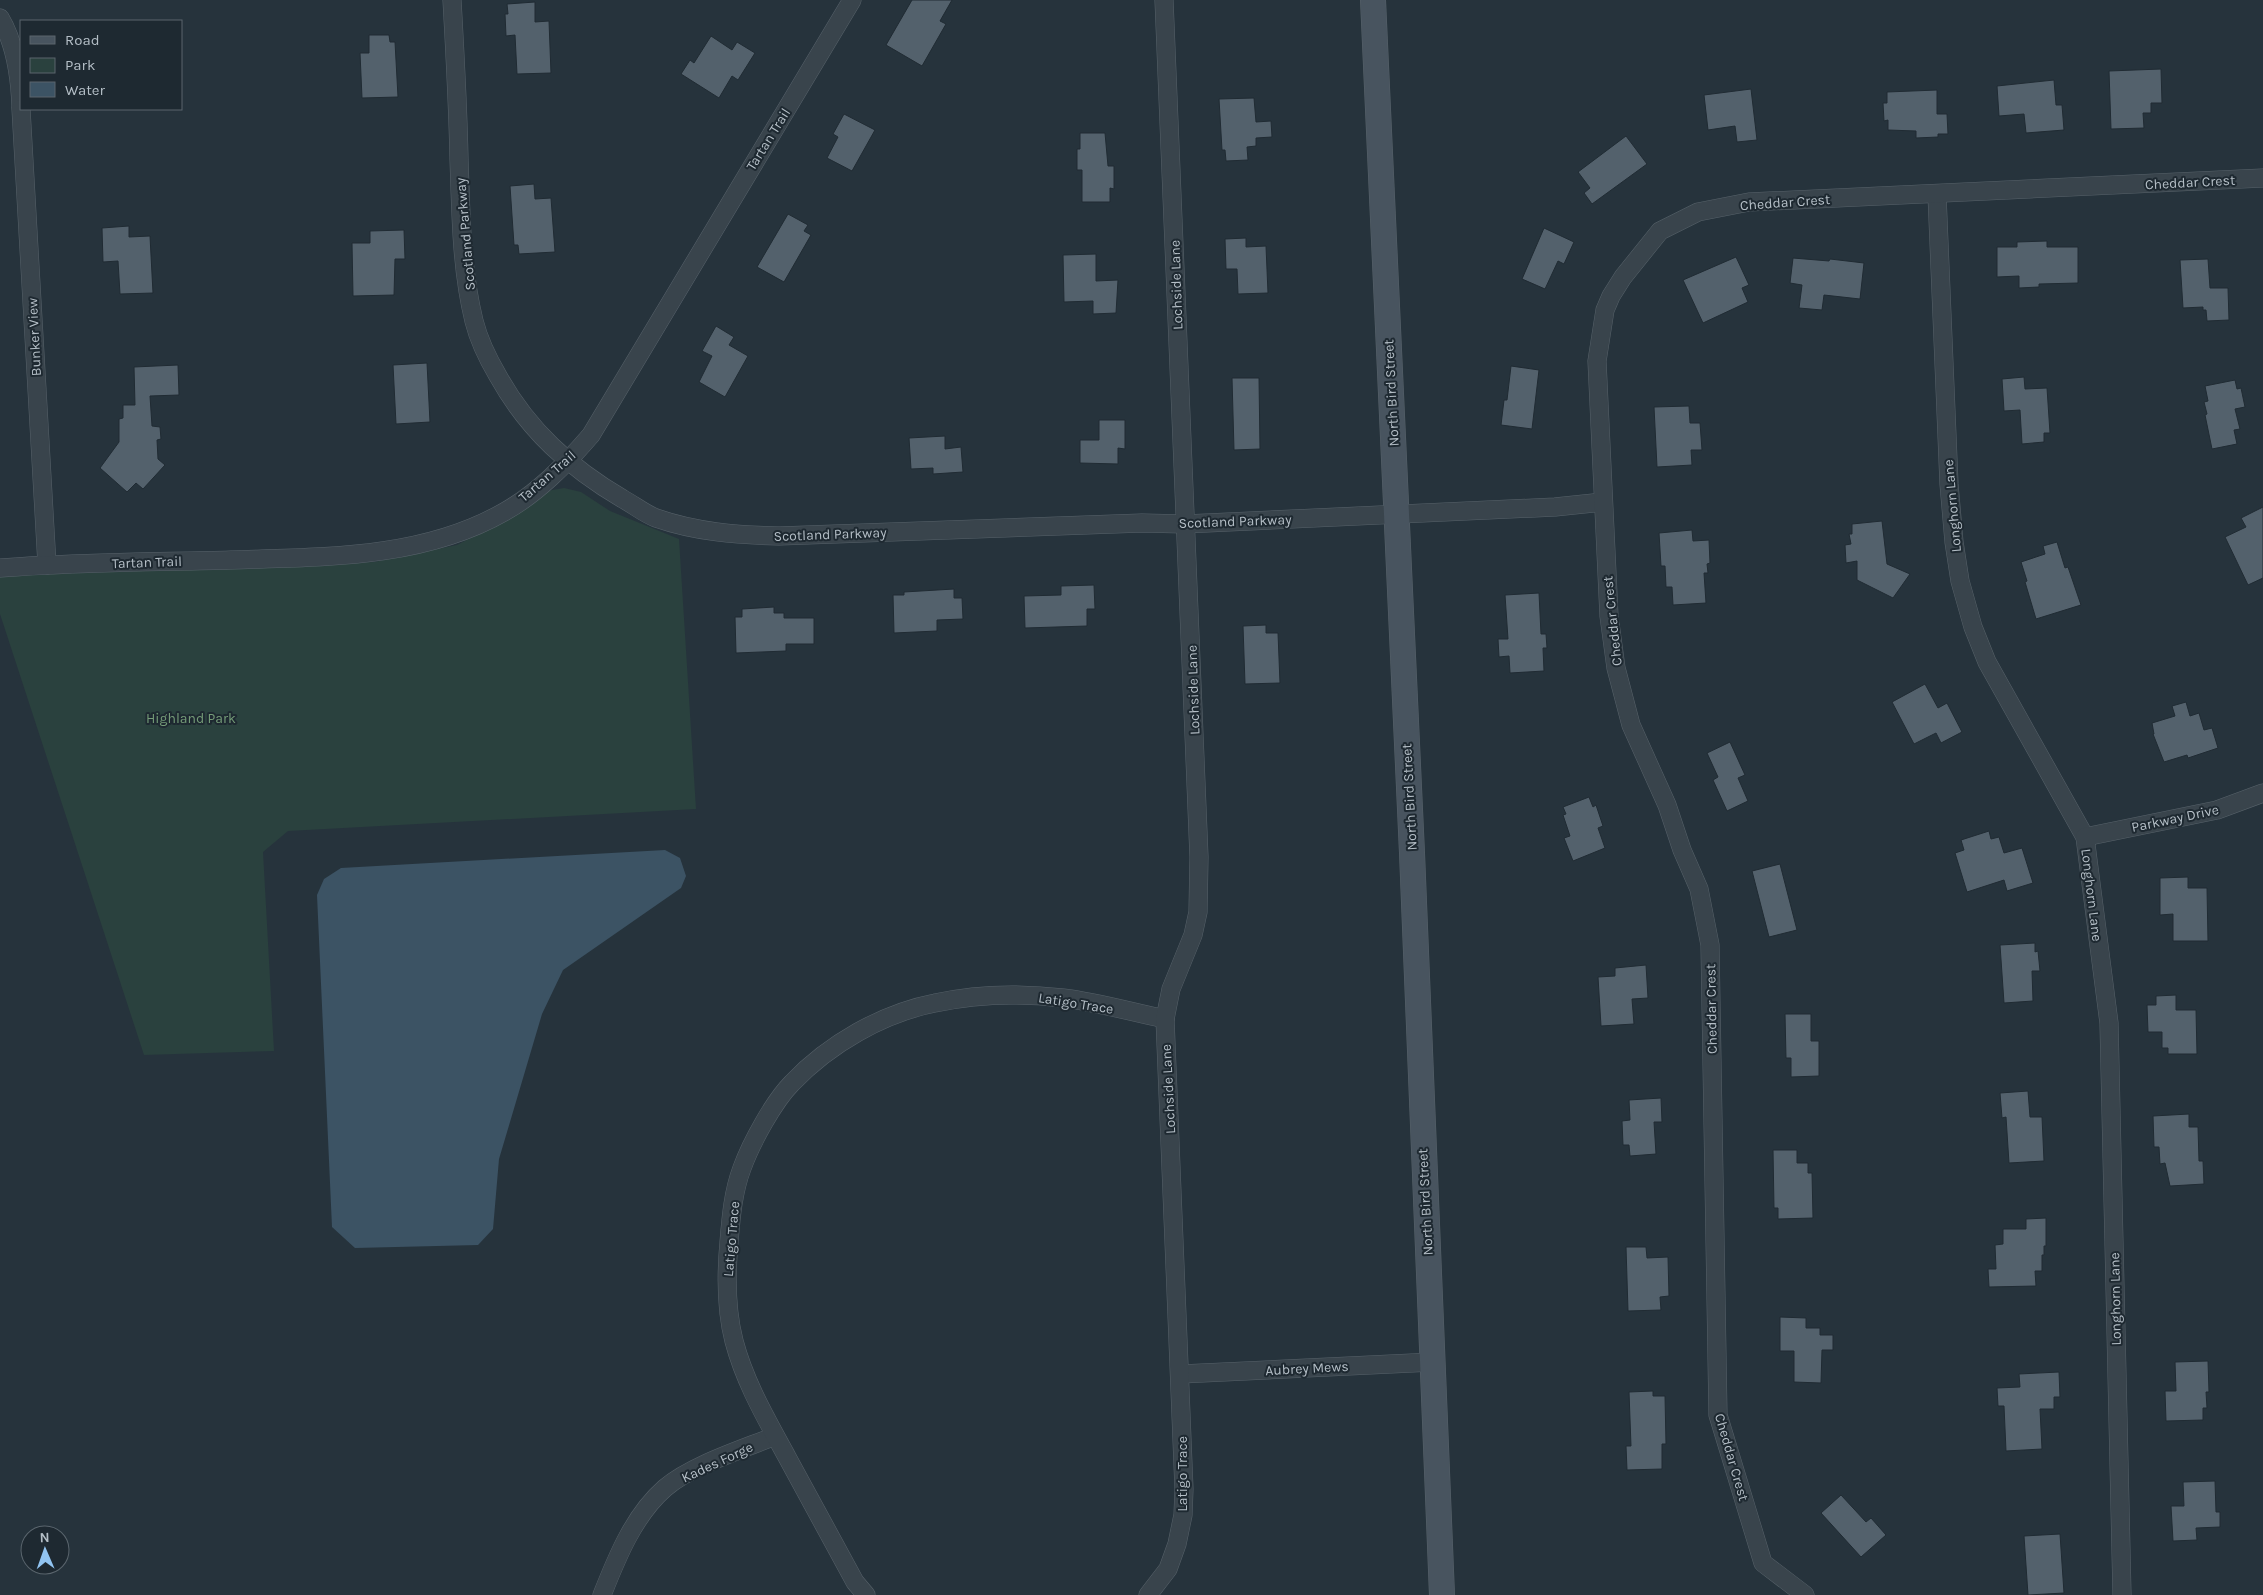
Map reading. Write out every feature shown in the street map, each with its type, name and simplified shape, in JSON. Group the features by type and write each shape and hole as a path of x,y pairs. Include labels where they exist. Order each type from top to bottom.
{"street":[{"name":"Scotland Parkway","path":"452,0 465,266 474,322 485,353 505,390 545,442 599,485 655,517 710,532 779,536 1142,523 1185,524 1555,507 1603,502"},
{"name":"Tartan Trail","path":"0,568 294,558 413,546 461,532 504,512 534,491 568,462 596,426 852,0"},
{"name":"Lochside Lane","path":"1164,0 1199,848 1198,912 1193,934 1171,989 1165,1019 1181,1374"},
{"name":"North Bird Street","path":"1373,0 1397,515 1442,1595"},
{"name":"Bunker View","path":"0,18 14,55 20,100"},
{"name":"Bunker View","path":"21,110 47,565"},
{"name":"Cheddar Crest","path":"1805,1595 1763,1563 1718,1415 1710,945 1699,889 1682,850 1667,805 1631,726 1616,668 1608,616 1597,361 1605,310 1623,277 1660,231 1698,212 1749,202 1937,195 2263,178"},
{"name":"Longhorn Lane","path":"1937,195 1949,484 1954,542 1962,591 1973,627 1987,662 2085,837 2108,1023 2122,1595"},
{"name":"Parkway Drive","path":"2085,837 2217,810 2263,793"},
{"name":"Latigo Trace","path":"866,1595 855,1582 751,1390 734,1341 728,1301 727,1257 732,1203 742,1167 761,1128 790,1084 817,1060 855,1034 904,1011 936,1002 975,997 1063,998 1165,1019"},
{"name":"Aubrey Mews","path":"1181,1374 1433,1362"},
{"name":"Latigo Trace","path":"1148,1595 1168,1569 1177,1544 1183,1515 1181,1374"},
{"name":"Kades Forge","path":"602,1595 617,1557 640,1518 666,1487 699,1467 776,1436"}],"green space":[{"name":"Highland Park","path":"564,488 581,492 610,511 679,539 696,809 288,831 263,852 274,1051 144,1055 0,614 0,576 374,562 457,545 515,515 547,491"}],"water":[{"path":"665,850 680,858 686,876 681,888 563,970 542,1014 499,1159 493,1229 478,1245 355,1248 332,1227 317,895 324,879 341,868"}],"building":[{"path":"912,0 952,0 940,21 946,24 922,66 886,45"},
{"path":"535,2 535,22 549,21 551,73 517,74 515,35 506,36 505,14 508,14 507,4"},
{"path":"369,35 389,35 390,42 395,42 398,97 362,98 360,53 369,53"},
{"path":"711,36 732,50 737,42 755,53 738,80 732,76 719,98 681,74 690,60 694,63"},
{"path":"2161,69 2162,103 2151,103 2151,113 2143,113 2144,128 2111,129 2109,71"},
{"path":"2054,80 2056,105 2062,105 2064,130 2026,133 2024,114 1999,116 1997,86"},
{"path":"1751,89 1757,140 1737,142 1735,126 1708,130 1704,95"},
{"path":"1937,90 1937,114 1947,114 1948,134 1938,134 1938,137 1916,138 1916,131 1888,130 1888,120 1884,121 1883,103 1887,103 1887,92"},
{"path":"1254,98 1256,122 1271,121 1272,137 1256,138 1256,146 1247,147 1248,160 1226,161 1225,150 1222,150 1219,99"},
{"path":"844,114 875,130 852,171 827,158 838,137 833,134"},
{"path":"1080,133 1105,133 1108,166 1114,166 1114,189 1110,188 1110,202 1082,202 1082,170 1077,170 1077,149 1080,149"},
{"path":"1626,136 1647,164 1592,204 1584,193 1590,188 1578,172"},
{"path":"534,184 535,199 551,198 555,252 519,254 518,245 514,245 510,186"},
{"path":"788,214 808,225 804,231 811,235 784,282 757,267"},
{"path":"129,226 129,237 150,236 153,293 120,294 118,261 103,262 102,228"},
{"path":"1544,228 1574,242 1564,264 1558,261 1545,289 1522,279"},
{"path":"404,230 405,259 395,259 394,295 353,296 352,243 370,243 370,231"},
{"path":"1246,238 1246,247 1266,246 1268,293 1238,294 1237,269 1226,269 1225,239"},
{"path":"2047,241 2047,247 2078,247 2078,283 2039,284 2039,287 2019,288 2019,276 1997,277 1997,247 2017,247 2017,242"},
{"path":"1096,254 1096,281 1118,280 1116,313 1093,314 1093,301 1064,302 1063,255"},
{"path":"1736,257 1749,285 1742,288 1748,302 1703,323 1683,280"},
{"path":"1793,258 1829,261 1830,259 1864,263 1860,299 1824,295 1822,310 1799,308 1802,285 1790,283"},
{"path":"2208,259 2210,288 2228,288 2229,320 2207,321 2206,310 2203,310 2203,307 2183,308 2180,260"},
{"path":"716,326 734,337 729,345 748,356 725,397 699,382 712,356 702,351"},
{"path":"427,363 430,422 396,424 393,365"},
{"path":"178,365 179,395 150,396 152,426 160,427 161,439 157,440 158,459 165,465 143,489 136,483 127,492 100,468 119,442 119,419 123,418 123,405 135,405 134,367"},
{"path":"1511,366 1539,370 1532,429 1501,425 1504,400 1507,400"},
{"path":"2024,377 2025,389 2047,388 2050,433 2044,433 2044,442 2022,444 2020,410 2004,411 2002,379"},
{"path":"1232,378 1259,378 1260,449 1234,450"},
{"path":"2235,380 2237,389 2241,388 2245,407 2235,409 2240,429 2234,430 2237,444 2212,449 2205,415 2207,414 2204,402 2208,401 2205,386"},
{"path":"1689,406 1690,423 1700,423 1702,450 1691,450 1692,465 1657,467 1654,407"},
{"path":"1099,420 1125,420 1125,449 1118,448 1118,464 1080,463 1080,440 1099,440"},
{"path":"945,436 945,449 961,447 963,472 933,474 933,468 911,469 909,438"},
{"path":"2263,507 2263,578 2248,585 2225,537 2246,527 2241,518"},
{"path":"1882,521 1887,564 1910,574 1893,598 1857,580 1857,561 1846,563 1845,545 1851,544 1849,534 1852,534 1852,524"},
{"path":"1692,530 1693,541 1709,540 1710,563 1707,564 1708,573 1704,573 1706,603 1673,605 1672,587 1666,587 1665,566 1661,566 1659,533"},
{"path":"2057,542 2065,568 2068,567 2081,605 2036,619 2021,562 2045,554 2043,546"},
{"path":"1094,585 1095,609 1087,609 1087,626 1025,628 1024,596 1061,595 1061,586"},
{"path":"954,589 954,598 962,598 963,619 937,620 937,631 894,633 893,595 904,595 904,592"},
{"path":"1539,593 1541,634 1546,634 1547,648 1543,648 1544,671 1510,673 1509,656 1499,657 1498,639 1508,639 1505,595"},
{"path":"774,607 774,613 784,613 784,618 814,618 814,644 786,644 786,651 736,653 735,617 742,617 742,609"},
{"path":"1266,625 1266,633 1278,633 1280,683 1245,684 1243,626"},
{"path":"1925,684 1938,708 1947,703 1962,732 1941,743 1936,733 1914,744 1892,702"},
{"path":"2186,702 2190,716 2199,713 2204,730 2212,728 2218,748 2188,758 2187,755 2164,762 2153,734 2152,723 2175,716 2172,706"},
{"path":"1730,742 1745,775 1738,778 1748,801 1727,811 1713,780 1718,777 1707,753"},
{"path":"1589,797 1593,807 1596,805 1603,826 1598,828 1605,848 1573,861 1564,838 1570,836 1563,815 1566,814 1563,807"},
{"path":"1989,831 1991,839 1999,837 2004,853 2022,848 2033,883 2007,891 2004,880 1967,892 1955,853 1964,850 1961,840"},
{"path":"1780,864 1797,930 1769,937 1752,871"},
{"path":"2188,877 2188,888 2207,888 2208,941 2173,941 2173,914 2160,915 2160,878"},
{"path":"2035,943 2035,952 2038,951 2040,971 2032,971 2033,1001 2004,1003 2000,945"},
{"path":"1646,965 1648,998 1632,999 1634,1024 1601,1026 1598,977 1615,976 1615,968"},
{"path":"2176,995 2176,1010 2196,1010 2197,1054 2168,1054 2168,1048 2162,1048 2162,1032 2148,1032 2147,1005 2156,1005 2156,996"},
{"path":"1785,1014 1811,1014 1811,1041 1819,1041 1819,1076 1791,1077 1791,1058 1786,1058"},
{"path":"2028,1091 2030,1117 2042,1117 2044,1161 2009,1163 2006,1117 2002,1118 2000,1093"},
{"path":"1661,1098 1662,1122 1654,1122 1656,1154 1630,1156 1629,1145 1623,1145 1622,1121 1630,1120 1629,1100"},
{"path":"2189,1114 2189,1127 2198,1127 2199,1161 2203,1161 2204,1184 2170,1186 2165,1163 2160,1164 2159,1147 2154,1147 2153,1116"},
{"path":"1773,1150 1797,1150 1797,1163 1808,1163 1808,1173 1812,1173 1813,1218 1778,1219 1778,1208 1774,1208"},
{"path":"2046,1218 2046,1246 2044,1246 2044,1255 2042,1255 2042,1271 2035,1271 2036,1286 1989,1287 1988,1269 1996,1269 1995,1245 2003,1244 2003,1229 2026,1229 2026,1219"},
{"path":"1626,1247 1646,1247 1647,1258 1668,1257 1669,1296 1660,1297 1661,1310 1628,1311"},
{"path":"1780,1317 1806,1318 1806,1328 1820,1328 1820,1335 1833,1335 1833,1350 1822,1350 1821,1383 1794,1382 1794,1351 1780,1351"},
{"path":"2208,1361 2209,1392 2206,1392 2207,1408 2203,1408 2203,1420 2166,1421 2165,1391 2176,1391 2175,1362"},
{"path":"2059,1372 2060,1397 2054,1397 2054,1409 2040,1409 2042,1449 2006,1451 2004,1406 1998,1406 1997,1388 2020,1387 2019,1374"},
{"path":"1653,1391 1653,1396 1665,1396 1666,1444 1662,1444 1662,1469 1627,1470 1626,1446 1631,1446 1629,1392"},
{"path":"2215,1481 2216,1512 2220,1512 2220,1527 2196,1528 2197,1540 2173,1541 2171,1506 2184,1506 2183,1482"},
{"path":"1841,1495 1866,1522 1871,1518 1886,1535 1861,1557 1821,1513"},
{"path":"2060,1534 2064,1593 2028,1595 2024,1536"}]}
